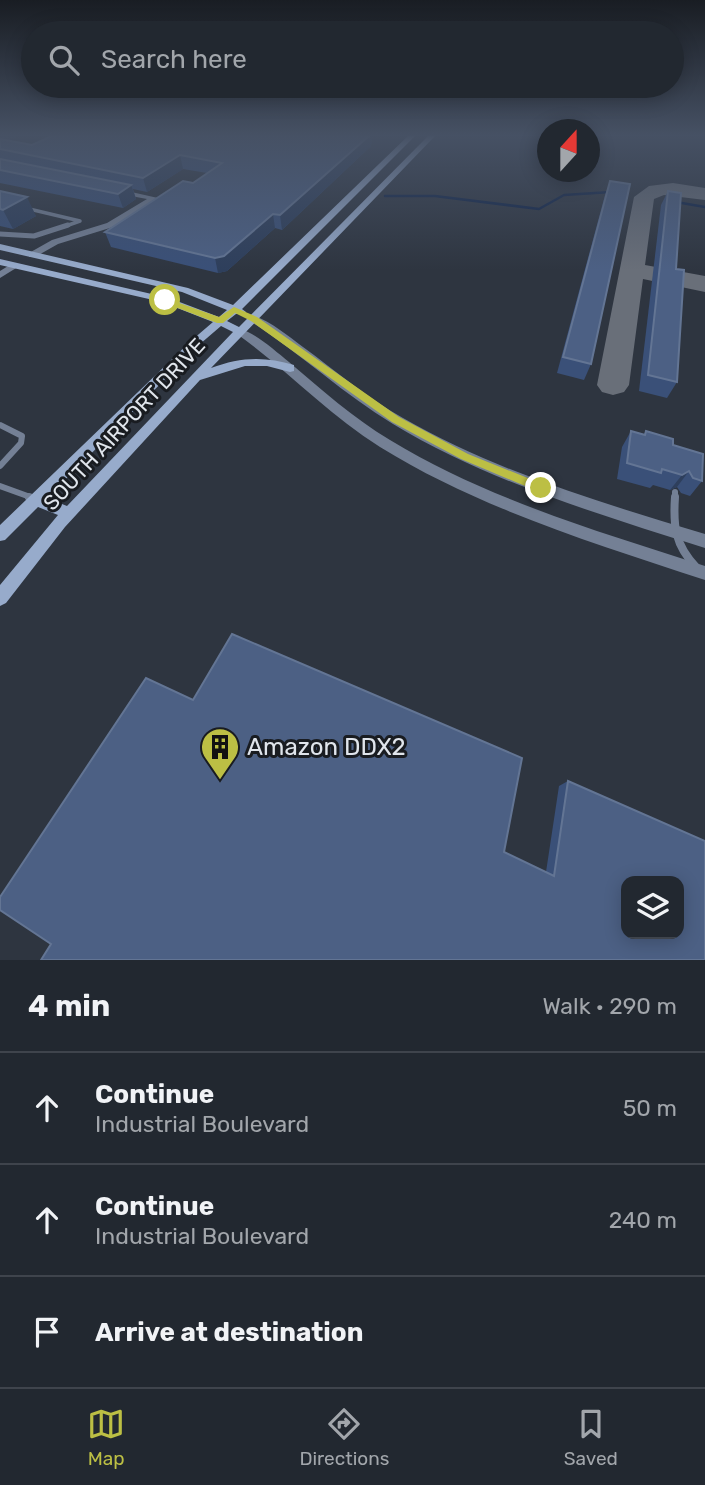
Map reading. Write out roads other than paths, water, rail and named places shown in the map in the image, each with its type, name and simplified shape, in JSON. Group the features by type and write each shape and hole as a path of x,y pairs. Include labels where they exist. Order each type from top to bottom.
{"main road":[{"name":"SOUTH AIRPORT DRIVE","path":"0,536 35,499 367,180"},
{"name":"SOUTH AIRPORT DRIVE","path":"0,598 69,513 189,384 389,180"},
{"path":"0,247 175,288 254,319"},
{"path":"16,265 32,255"},
{"path":"0,262 145,295 220,321 240,332"},
{"path":"189,384 227,365 251,360 269,361 290,368"},
{"path":"35,499 69,513"}],"street":[{"path":"32,255 55,242 110,225 154,198 103,188"},
{"path":"0,275 16,265"},
{"path":"254,319 292,343 372,405 438,443 541,488 705,541"},
{"path":"240,332 290,368 367,432 463,486 537,516 704,572"}],"lane":[{"path":"0,234 34,236 80,221 13,206"},
{"path":"0,425 22,436 21,443 0,466"},
{"path":"0,486 35,499"},
{"path":"675,492 673,531 682,552 704,572"}],"waterway":[{"path":"385,196 435,196 539,209 564,195 611,192"},
{"path":"676,202 705,207"}],"place":[{"name":"Amazon DDX2","path":"220,781"}]}
